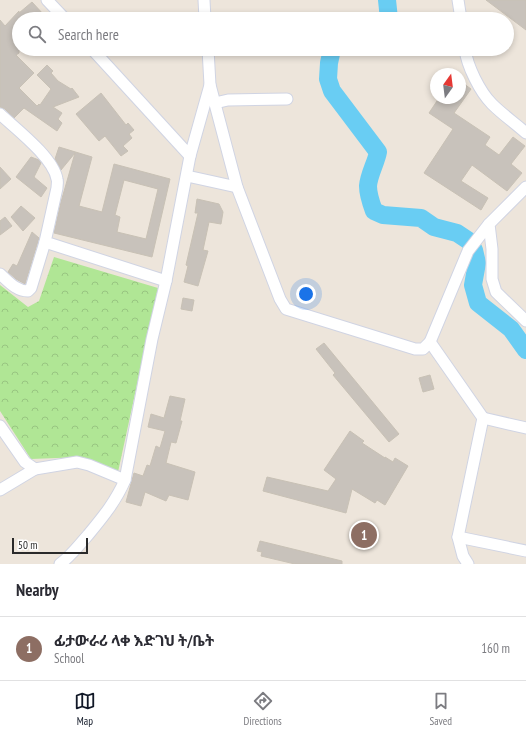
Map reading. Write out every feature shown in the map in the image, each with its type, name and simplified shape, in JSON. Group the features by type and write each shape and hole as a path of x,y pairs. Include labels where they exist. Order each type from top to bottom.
{"street":[{"path":"47,0 58,12"},
{"path":"204,0 205,12"},
{"path":"458,0 460,12"},
{"path":"98,56 190,156"},
{"path":"208,56 210,85 237,187 280,299 286,309 415,349 423,349 430,342 468,251 489,224 526,187"},
{"path":"467,56 468,62 485,95 492,104 526,133"},
{"path":"60,564 73,560 108,511 120,492 125,480 152,339 166,281 190,156 210,85"},
{"path":"215,103 228,100 287,99"},
{"path":"0,114 45,157 52,167 57,179 57,188 45,242 32,288 28,292 23,291 15,287 0,274"},
{"path":"187,176 237,187"},
{"path":"489,224 492,255 492,280 496,292 526,321"},
{"path":"45,242 166,281"},
{"path":"430,342 482,418 526,428"},
{"path":"468,564 458,537 482,418"},
{"path":"0,426 25,462 35,469"},
{"path":"0,490 35,469 77,462 89,465 125,480"},
{"path":"458,537 526,551"}],"green space":[{"path":"54,257 158,288 118,472 83,457 31,459 0,411 0,285 28,307 39,301"}],"building":[{"path":"486,0 526,0 526,30 514,21 514,12 502,12"},
{"path":"32,2 41,12 20,12"},
{"path":"12,18 12,56 17,56 34,73 19,88 37,106 39,104 40,105 51,89 37,75 47,65 53,71 51,73 58,81 71,89 72,88 79,97 53,107 62,113 58,119 62,123 57,131 24,108 14,118 5,109 0,107 0,20 5,26"},
{"path":"466,85 471,89 466,96"},
{"path":"101,93 126,125 128,123 134,130 129,134 132,138 123,146 128,151 121,156 105,136 99,141 76,114"},
{"path":"435,104 460,104 454,113 490,137 485,145 499,155 513,137 525,146 511,164 522,173 507,191 472,165 461,181 488,198 481,210 424,173 453,129 429,113"},
{"path":"59,147 92,157 79,206 102,212 114,164 170,179 152,257 54,233 75,153 61,170 55,159","holes":["124,180 158,189 146,239 117,232 120,217 115,215"]},
{"path":"31,157 39,160 41,163 34,177 47,188 41,197 16,177"},
{"path":"0,167 11,179 0,189"},
{"path":"197,199 219,204 223,212 221,224 209,222 203,250 208,251 198,286 184,282 188,266 186,265 198,213 195,213"},
{"path":"21,206 35,218 23,231 11,217"},
{"path":"5,217 12,226 0,235 0,221"},
{"path":"32,232 39,238 25,284 8,272 13,264 17,266"},
{"path":"183,298 194,300 192,311 181,309"},
{"path":"324,343 399,434 389,442 333,375 335,373 316,349"},
{"path":"430,375 434,389 423,392 419,378"},
{"path":"170,396 185,399 180,421 182,421 176,443 171,442 166,463 195,472 188,500 169,495 166,501 145,492 141,506 126,502 134,473 143,476 147,465 150,466 156,446 160,448 165,431 148,427 151,414 164,418"},
{"path":"350,431 364,441 362,443 385,458 393,462 395,458 408,466 385,505 377,500 375,503 352,489 346,513 263,491 267,477 328,491 336,479 324,470"},
{"path":"260,541 342,561 342,564 295,564 261,556 262,552 257,551"}],"waterway":[{"path":"387,0 388,12"},
{"path":"330,56 328,79 332,91 378,152 368,186 374,211 383,215 421,218 434,227 457,233 469,241 474,250 477,263 473,285 478,303 511,329 526,350"}],"place":[{"name":"ፊታውራሪ ላቀ እድገህ ት/ቤት","path":"364,535"}]}
